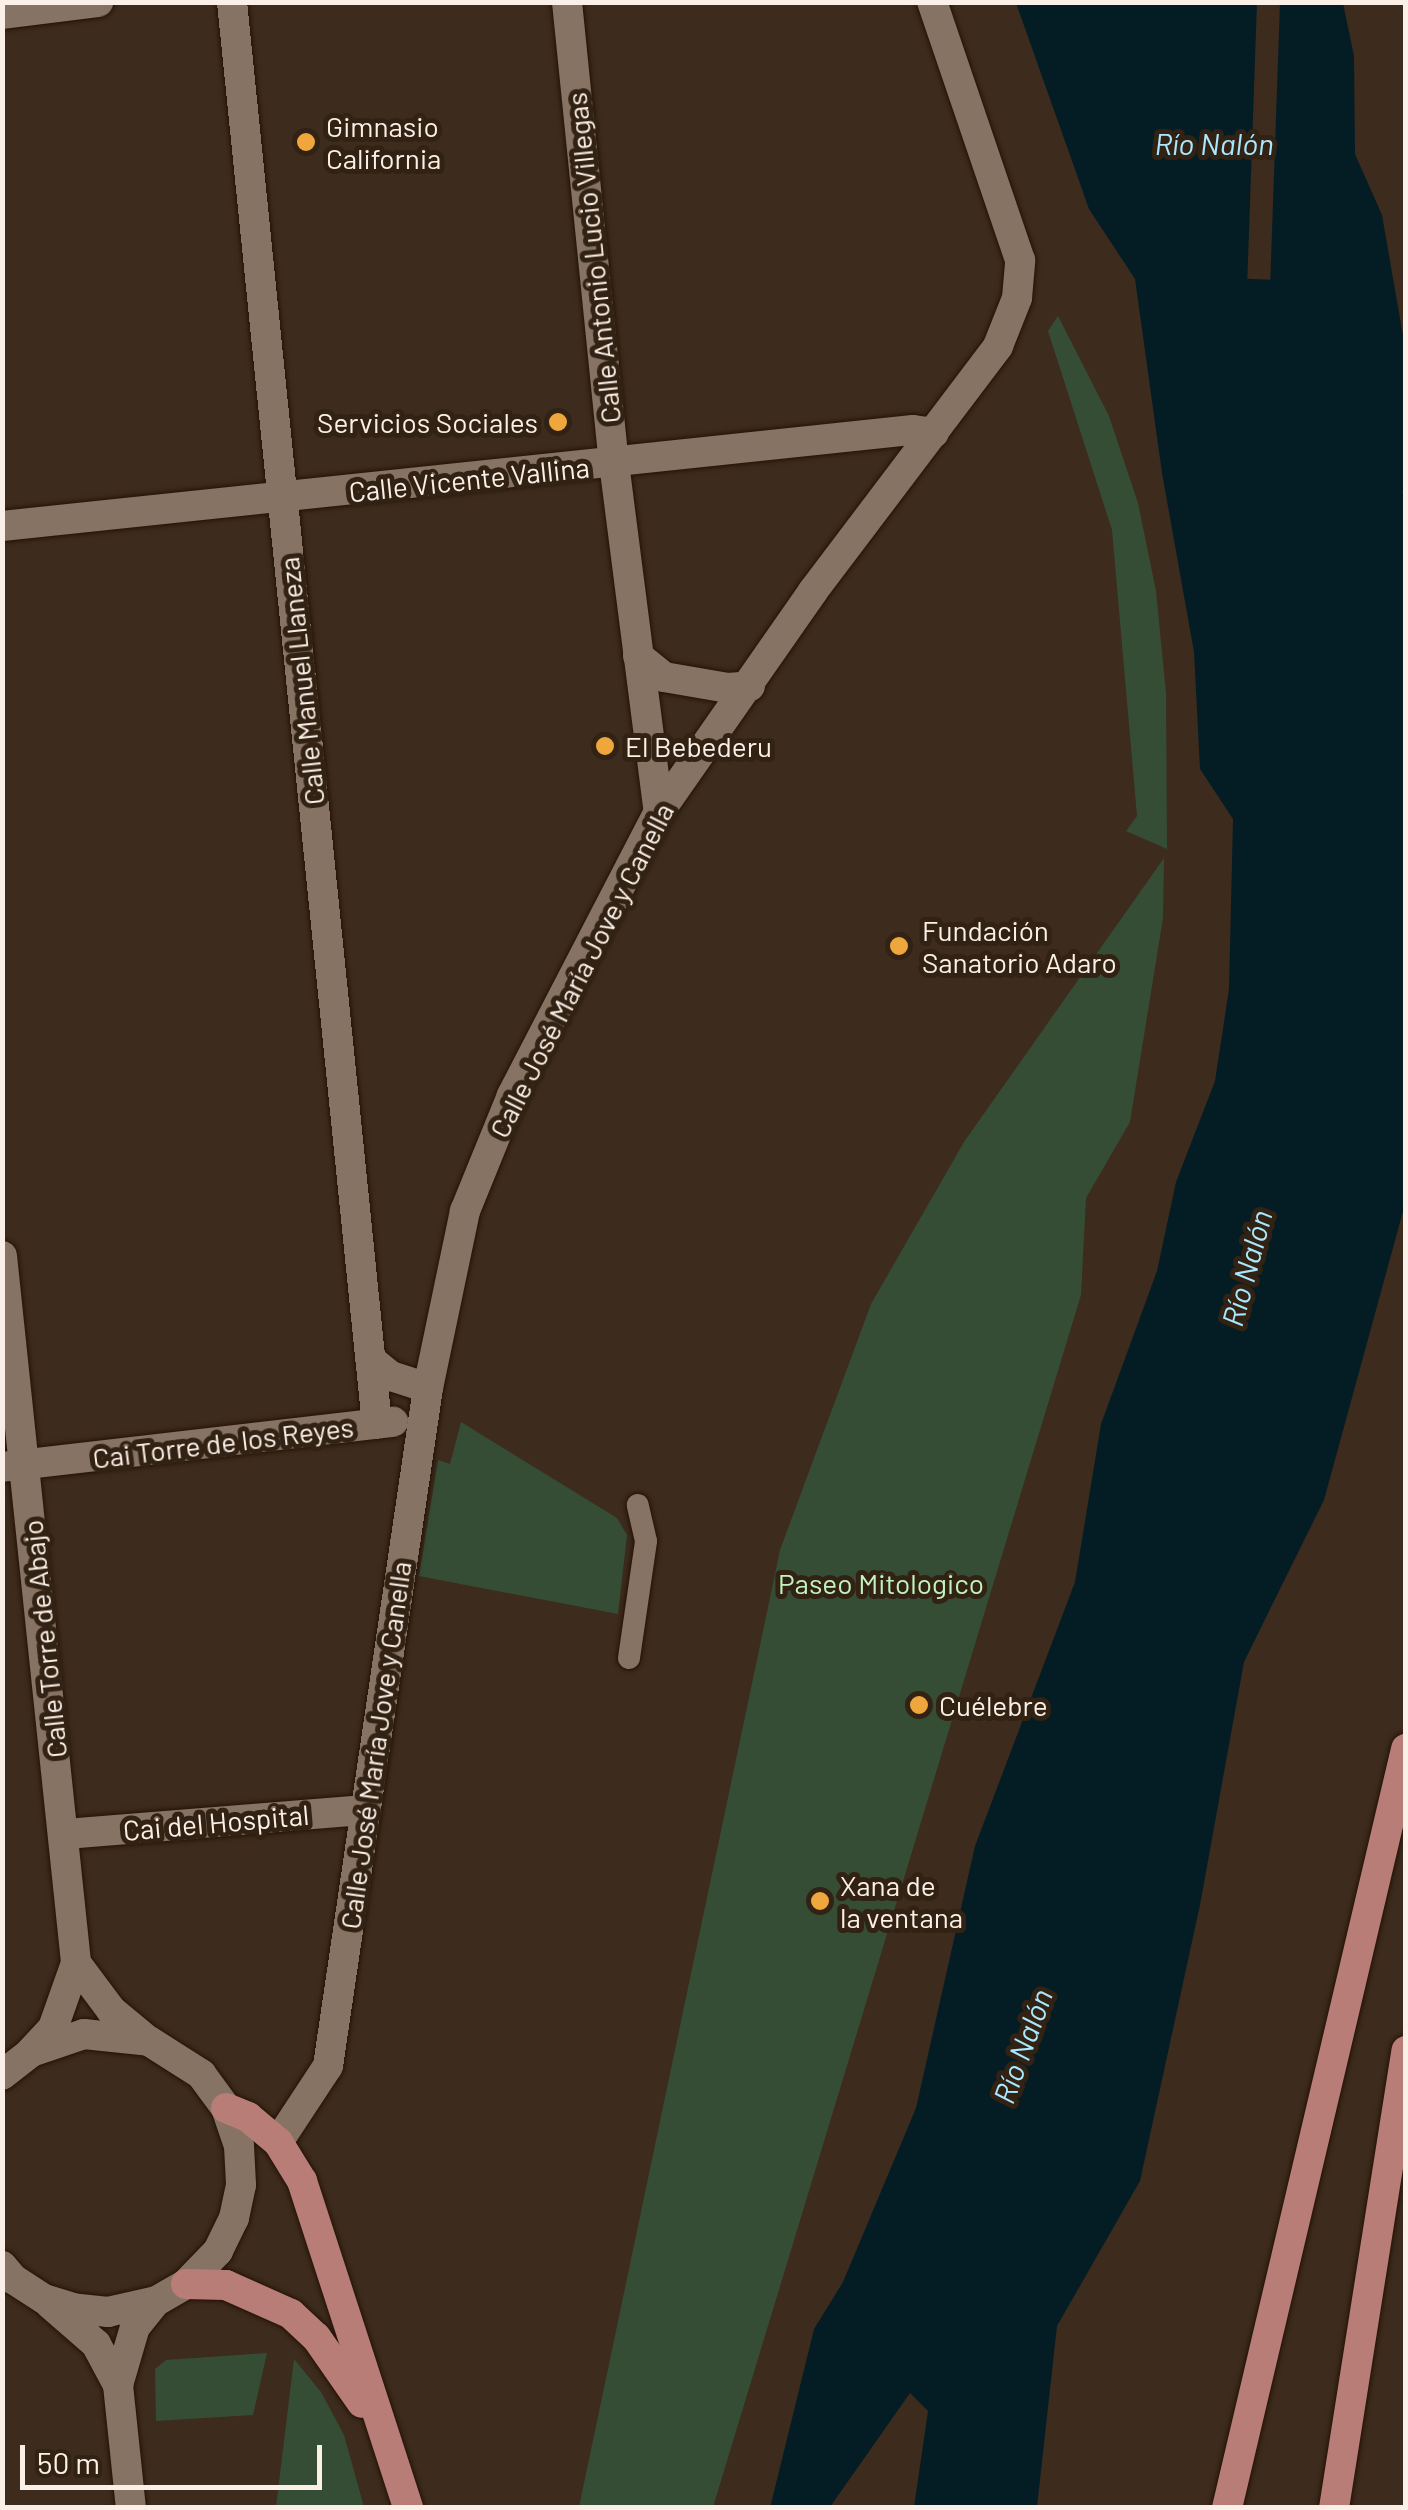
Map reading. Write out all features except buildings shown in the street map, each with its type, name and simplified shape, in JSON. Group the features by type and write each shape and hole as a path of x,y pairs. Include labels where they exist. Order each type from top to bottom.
{"main road":[{"path":"1227,2508 1406,1749"},
{"path":"1334,2508 1406,2050"},
{"path":"226,2108 248,2118 278,2142 302,2180 408,2508"},
{"path":"186,2284 226,2286 291,2314 345,2375 387,2444"}],"street":[{"path":"2,14 98,2"},
{"name":"Calle Manuel Llaneza","path":"232,2 377,1424"},
{"name":"Calle Antonio Lucio Villegas","path":"567,2 614,463 658,812"},
{"name":"Calle José María Jove y Canella","path":"278,2142 328,2066 421,1424 465,1211 498,1128 658,812 813,591 998,346 1017,298 1020,260 932,2"},
{"name":"Calle Vicente Vallina","path":"2,526 914,430 934,433"},
{"path":"638,656 664,677 728,688 750,686"},
{"name":"Calle Torre de Abajo","path":"2,1256 14,1466 65,1834 76,1963 53,2028 31,2052"},
{"path":"371,1360 391,1376 428,1388"},
{"name":"Cai Torre de los Reyes","path":"14,1466 377,1424 421,1424"},
{"name":"Cai del Hospital","path":"65,1834 366,1810"},
{"path":"44,2298 77,2309 108,2312 156,2301 186,2284 218,2251 234,2218 241,2185 239,2146 226,2108 201,2074 110,2010 76,1963"},
{"path":"2,2075 31,2052 84,2034 149,2041"},
{"path":"2,2266 96,2344 118,2384"},
{"path":"131,2508 118,2384 135,2326 156,2301"}],"lane":[{"path":"629,1658 646,1541 638,1505"}],"green space":[{"path":"1058,316 1109,416 1138,503 1156,591 1166,693 1167,849 1126,831 1137,816 1112,530 1048,331"},
{"name":"Paseo Mitologico","path":"1164,858 1163,918 1130,1122 1086,1198 1081,1295 713,2507 579,2507 780,1550 871,1304 964,1142"},
{"path":"461,1422 617,1518 627,1535 618,1614 419,1576 438,1460 450,1464"},
{"path":"267,2353 253,2415 156,2421 155,2369 166,2360"},
{"path":"294,2359 321,2392 344,2435 364,2507 276,2507"}],"water":[{"name":"Río Nalón","path":"1016,3 1343,3 1354,56 1355,154 1382,215 1405,347 1405,1204 1324,1500 1244,1662 1200,1905 1140,2181 1057,2326 1037,2507 914,2507 928,2411 910,2393 830,2507 770,2508 814,2329 843,2282 916,2108 975,1846 1075,1582 1101,1424 1157,1271 1176,1182 1215,1081 1229,989 1233,819 1200,769 1194,652 1162,473 1135,279 1089,209"}],"pier":[{"path":"1257,2 1280,3 1270,280 1247,279"}],"place":[{"name":"Gimnasio California","path":"306,142"},
{"name":"Servicios Sociales","path":"558,422"},
{"name":"El Bebederu","path":"605,746"},
{"name":"Fundación Sanatorio Adaro","path":"899,946"},
{"name":"Cuélebre","path":"919,1705"},
{"name":"Xana de la ventana","path":"820,1901"}]}
